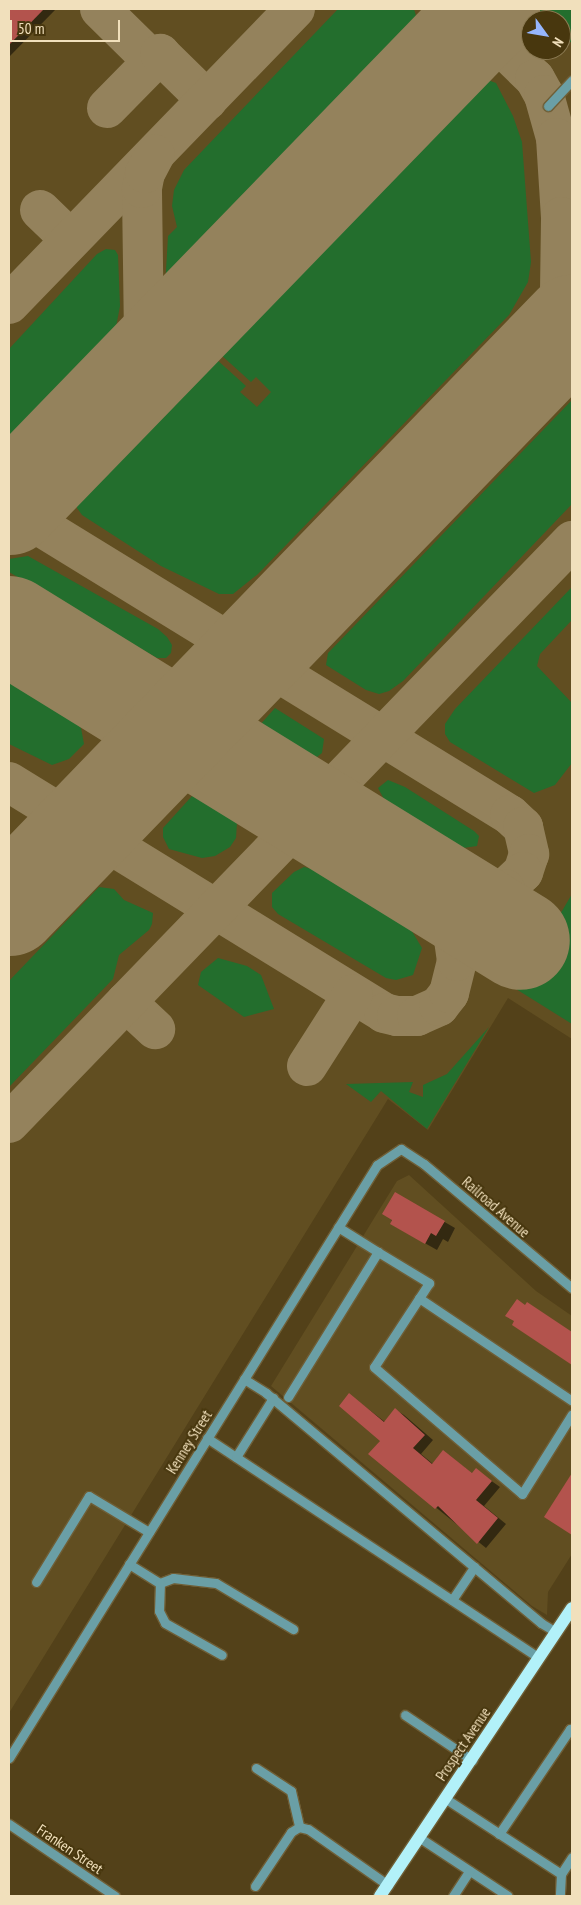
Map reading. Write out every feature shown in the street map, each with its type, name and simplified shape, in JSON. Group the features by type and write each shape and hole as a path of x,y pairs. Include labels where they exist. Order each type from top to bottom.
{"main road":[{"name":"Prospect Avenue","path":"380,1896 572,1608"}],"street":[{"path":"548,106 572,80"},
{"name":"Kenney Street","path":"9,1758 377,1165 401,1149"},
{"name":"Railroad Avenue","path":"401,1149 424,1164 572,1288"},
{"path":"338,1227 429,1283 374,1367 522,1494 572,1414"},
{"path":"288,1397 378,1252"},
{"path":"419,1298 572,1400"},
{"path":"244,1379 273,1398 474,1567 556,1632"},
{"path":"236,1457 273,1398"},
{"path":"207,1438 539,1658"},
{"path":"36,1582 89,1496 149,1532"},
{"path":"129,1564 160,1583"},
{"path":"452,1600 474,1567"},
{"path":"160,1583 174,1578 216,1583 293,1629"},
{"path":"160,1583 159,1611 166,1623 222,1654"},
{"path":"405,1715 472,1760"},
{"path":"499,1834 570,1729 572,1730"},
{"path":"256,1768 291,1791 299,1827"},
{"path":"446,1799 561,1874"},
{"name":"Franken Street","path":"9,1824 115,1896"},
{"path":"299,1827 308,1830 388,1885"},
{"path":"255,1886 291,1832 299,1827"},
{"path":"420,1838 508,1896"},
{"path":"560,1896 561,1874 572,1857"},
{"path":"453,1896 470,1871"}],"shaded area":[{"path":"9,9 572,9 572,1039 508,998 428,1130 388,1099 9,1713"},
{"path":"409,1175 536,1291 572,1316 572,1554 548,1592 547,1615 532,1606 271,1386 397,1181"}],"green space":[{"path":"338,9 414,9 418,23 401,49 301,154 212,247 172,286 165,288 168,236 177,227 172,206 174,190 184,170"},
{"path":"572,9 572,42 571,10 533,10"},
{"path":"482,78 496,83 513,116 522,142 531,262 528,282 509,315 258,574 233,594 219,594 161,566 82,515 77,508 77,497 91,470 111,446 205,349 246,386 240,392 257,407 271,392 256,377 251,382 209,344 462,84"},
{"path":"106,249 115,250 118,255 120,306 116,327 106,349 75,387 19,444 9,449 9,349 97,254"},
{"path":"572,400 572,504 403,681 389,691 379,694 366,690 326,665 328,653"},
{"path":"28,556 158,629 167,637 172,645 171,653 166,658 157,658 9,572 9,559"},
{"path":"572,587 572,620 540,654 537,666 572,703 572,763 555,785 534,793 450,742 445,734 445,724 455,709"},
{"path":"9,682 73,720 81,728 84,744 69,759 52,765 9,744"},
{"path":"275,708 324,739 322,753 317,757 308,755 259,726"},
{"path":"388,780 405,787 474,831 479,836 477,846 463,848 385,801 378,788"},
{"path":"192,796 225,812 237,822 236,838 230,847 215,856 202,858 169,849 163,837 163,828"},
{"path":"304,867 323,872 410,928 422,948 413,975 396,980 386,978 278,914 272,907 272,893 294,872"},
{"path":"99,887 114,889 124,900 153,913 152,924 149,930 119,955 113,979 9,1087 9,981"},
{"path":"572,894 572,1024 516,989"},
{"path":"218,958 247,966 261,975 274,1009 244,1017 198,985 201,972"},
{"path":"489,1027 427,1129 381,1091 371,1102 346,1084 413,1082 409,1092 423,1097 423,1085 447,1074"}],"building":[{"path":"9,9 44,9 9,45"},
{"path":"395,1192 445,1221 436,1236 431,1233 425,1244 390,1224 392,1220 382,1214"},
{"path":"517,1299 525,1305 527,1302 572,1332 572,1365 512,1325 514,1321 505,1316"},
{"path":"349,1393 384,1422 395,1408 425,1435 413,1448 432,1464 443,1450 472,1473 476,1468 492,1481 476,1500 498,1518 477,1544 438,1506 435,1509 368,1454 380,1441 339,1406"},
{"path":"572,1473 572,1535 544,1517"}],"taxiway":[{"path":"100,9 153,61"},
{"path":"9,304 295,9"},
{"path":"463,9 535,79 544,95 556,138 561,217 572,234"},
{"path":"107,108 160,54 207,100"},
{"path":"11,498 130,375 137,362 144,336 142,188 145,173 155,154"},
{"path":"40,210 70,239"},
{"path":"438,459 536,357 550,338 560,291 561,217"},
{"path":"9,507 510,815 523,827 529,854 523,872 505,889 483,894 452,890 426,882"},
{"path":"9,1123 572,541"},
{"path":"9,782 384,1013 397,1016 417,1016 439,1006 449,993 457,961 453,932 426,882"},
{"path":"307,1066 353,994"},
{"path":"126,1002 155,1029"}],"runway":[{"path":"9,505 490,9"},
{"path":"9,906 572,324"},
{"path":"9,625 520,940"}]}
